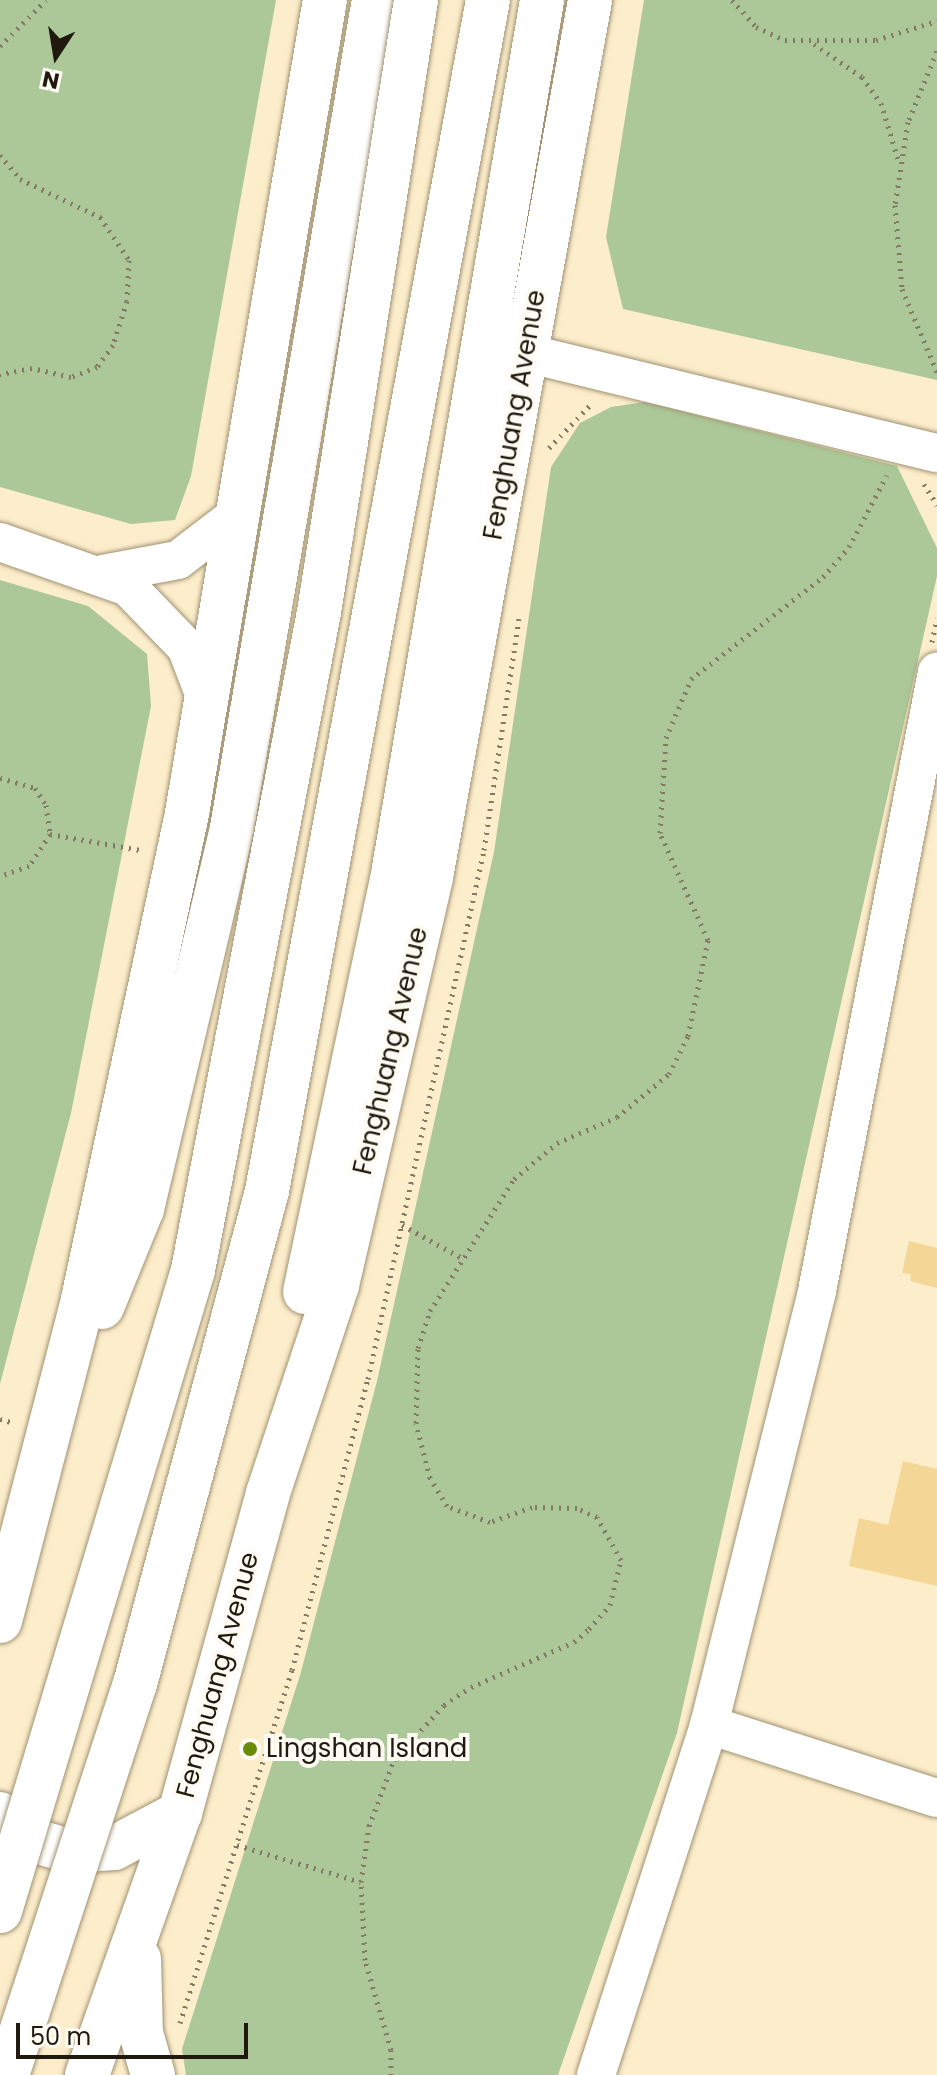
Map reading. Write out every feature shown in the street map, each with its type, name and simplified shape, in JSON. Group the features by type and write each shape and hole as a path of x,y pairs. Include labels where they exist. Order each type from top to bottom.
{"main road":[{"path":"0,1621 51,1434 178,856 325,0"},
{"path":"51,1434 142,1209 180,1060 232,828 374,0"},
{"path":"0,1911 193,1270 319,612 416,0"},
{"path":"7,2075 135,1684 267,1191 488,0"},
{"path":"268,1493 344,1102 394,868 542,0"},
{"name":"Fenghuang Avenue","path":"87,2075 180,1813 268,1493 337,1285 431,877 590,0"},
{"path":"0,1814 36,1841 69,1851 114,1848 180,1813"},
{"path":"142,1924 137,1978 153,2075"}],"street":[{"path":"526,353 927,464"},
{"path":"103,574 178,560 211,541 238,514"},
{"path":"0,542 103,574 170,624 206,699"},
{"path":"596,2075 709,1725 817,1291 937,672"},
{"path":"709,1725 937,1798"}],"path":[{"path":"0,46 46,0"},
{"path":"732,0 756,27 810,42 838,56 881,103 899,163"},
{"path":"810,42 876,40 937,21"},
{"path":"937,51 908,122 899,163 895,205 902,289 937,372"},
{"path":"0,155 20,179 100,217 129,260 127,301 113,345 97,367 71,377 32,368 0,374"},
{"path":"546,454 574,416 598,401"},
{"path":"927,464 929,492 937,505"},
{"path":"391,2075 391,2050 365,1960 361,1882 369,1826 394,1760 427,1722 471,1687 574,1642 610,1605 618,1585 621,1560 597,1517 559,1503 506,1520 472,1519 447,1506 430,1478 413,1398 418,1348 430,1311 495,1203 536,1157 617,1117 669,1074 688,1036 708,940 660,833 666,738 691,679 803,593 849,547 890,466"},
{"path":"929,492 937,494"},
{"path":"178,2035 292,1670 402,1225 484,850 521,602"},
{"path":"0,778 35,788 46,805 50,834 29,866 0,876"},
{"path":"50,834 178,856"},
{"path":"402,1225 462,1258"},
{"path":"237,1845 361,1882"}],"green space":[{"path":"0,0 276,0 191,476 175,520 131,524 0,487"},
{"path":"644,0 937,0 937,380 623,309 606,237"},
{"path":"645,402 897,466 937,548 937,576 677,1733 558,2075 186,2075 182,2049 301,1672 377,1381 494,852 551,467 580,423 611,407"},
{"path":"0,580 88,606 147,654 151,706 71,1113 0,1384"}],"building":[{"path":"909,1241 937,1248 937,1288 910,1281 911,1274 902,1273"},
{"path":"903,1461 937,1469 937,1586 849,1566 859,1518 888,1525"}],"place":[{"name":"Lingshan Island","path":"250,1749"}]}
